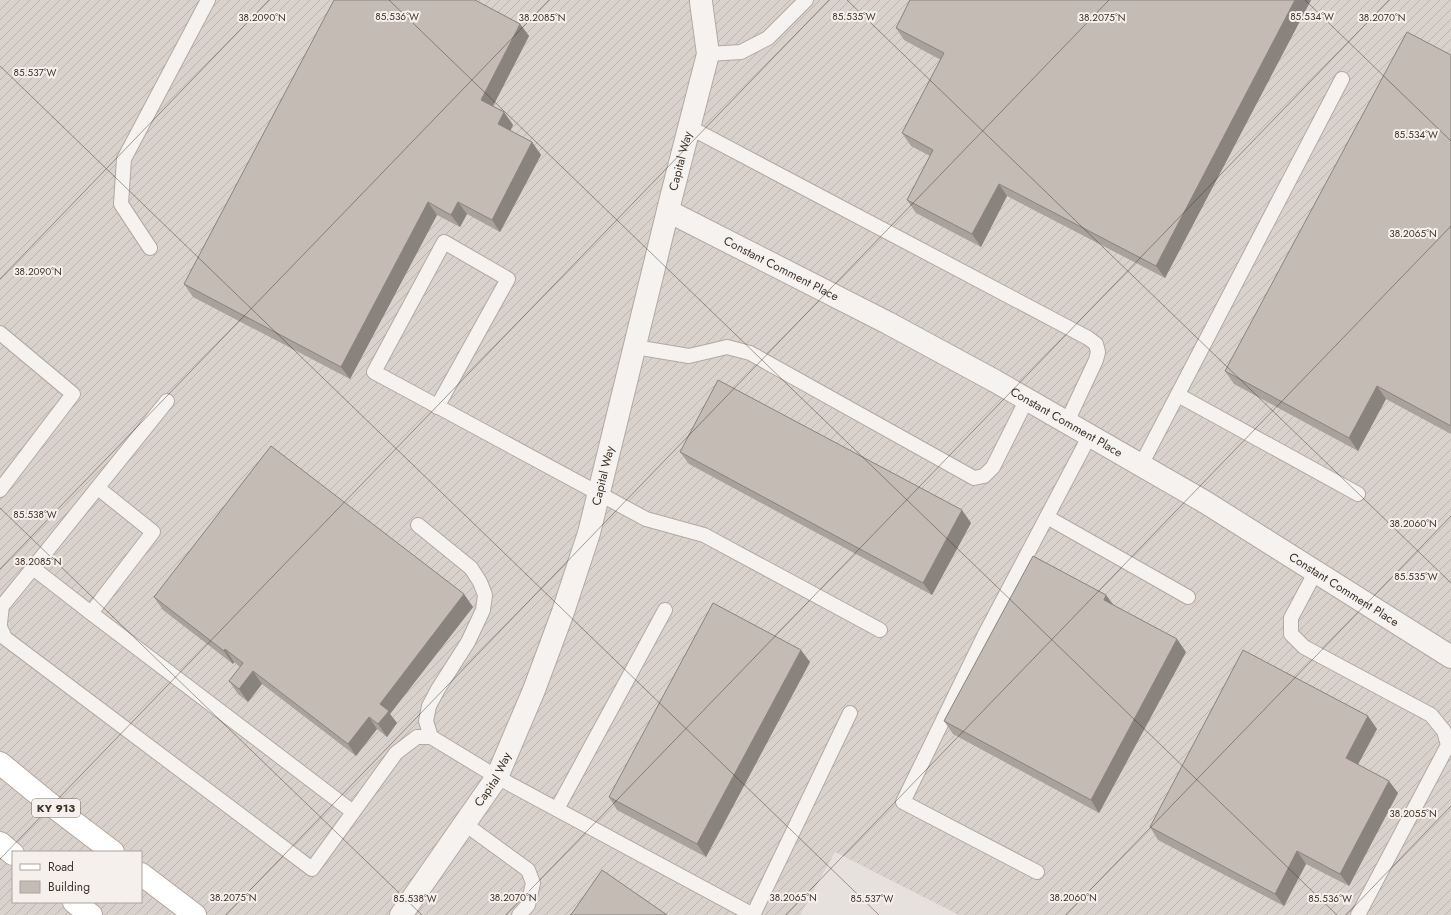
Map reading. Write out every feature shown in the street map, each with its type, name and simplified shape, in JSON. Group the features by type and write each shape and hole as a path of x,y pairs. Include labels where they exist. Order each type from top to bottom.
{"main road":[{"name":"KY 913","path":"0,762 50,804 111,851"},
{"path":"0,844 12,853"},
{"path":"142,875 195,915"},
{"path":"75,903 91,915"}],"street":[{"name":"Capital Way","path":"401,915 497,777 534,690 564,612 589,533 708,54 700,1"},
{"name":"Constant Comment Place","path":"668,211 888,323 1027,399 1205,502 1451,657"}],"lane":[{"path":"150,248 121,204 124,159 208,0"},
{"path":"708,54 741,52 768,38 806,0"},
{"path":"1141,465 1342,79"},
{"path":"689,126 1088,338 1096,344 1098,352 1096,360 1067,422"},
{"path":"438,407 508,279 444,242 374,372 438,407 598,494 646,519 704,535 880,630"},
{"path":"0,333 73,394 0,490"},
{"path":"635,347 689,356 727,347 750,353 974,478 984,476 993,468 1027,399"},
{"path":"1178,395 1358,494"},
{"path":"0,623 2,606 167,401"},
{"path":"1037,872 903,802 984,636 1090,436"},
{"path":"91,613 153,532 98,488"},
{"path":"1047,517 1188,597"},
{"path":"418,525 471,568 480,582 485,595 483,610 468,642 429,706 426,721 431,737"},
{"path":"34,568 353,812"},
{"path":"1316,571 1291,618 1291,634 1304,647 1431,715 1444,731 1448,746 1358,915"},
{"path":"557,809 665,610"},
{"path":"0,627 5,638 312,869 396,753 417,738 431,737 497,777 753,915 850,713"},
{"path":"465,824 528,870 533,883 528,904 519,915"}],"shaded area":[{"path":"0,0 1451,0 1451,915 959,915 835,852 800,915 0,915"}],"building":[{"path":"334,0 475,0 520,24 481,100 504,112 498,124 532,142 492,220 458,202 451,215 428,202 341,367 184,284"},
{"path":"910,0 1295,0 1156,266 999,184 972,234 907,200 933,150 902,133 944,53 896,28"},
{"path":"1407,32 1451,55 1451,426 1377,386 1349,438 1225,371"},
{"path":"718,380 962,510 923,583 680,452"},
{"path":"271,446 464,594 380,704 389,711 378,724 369,717 348,744 253,671 239,689 229,681 243,663 225,649 224,651 154,597"},
{"path":"1033,556 1106,595 1104,600 1177,639 1091,800 944,721"},
{"path":"713,603 801,650 697,844 609,797"},
{"path":"1243,650 1368,716 1346,758 1389,781 1340,874 1297,851 1275,894 1150,827"},
{"path":"602,870 667,915 570,915"}]}
